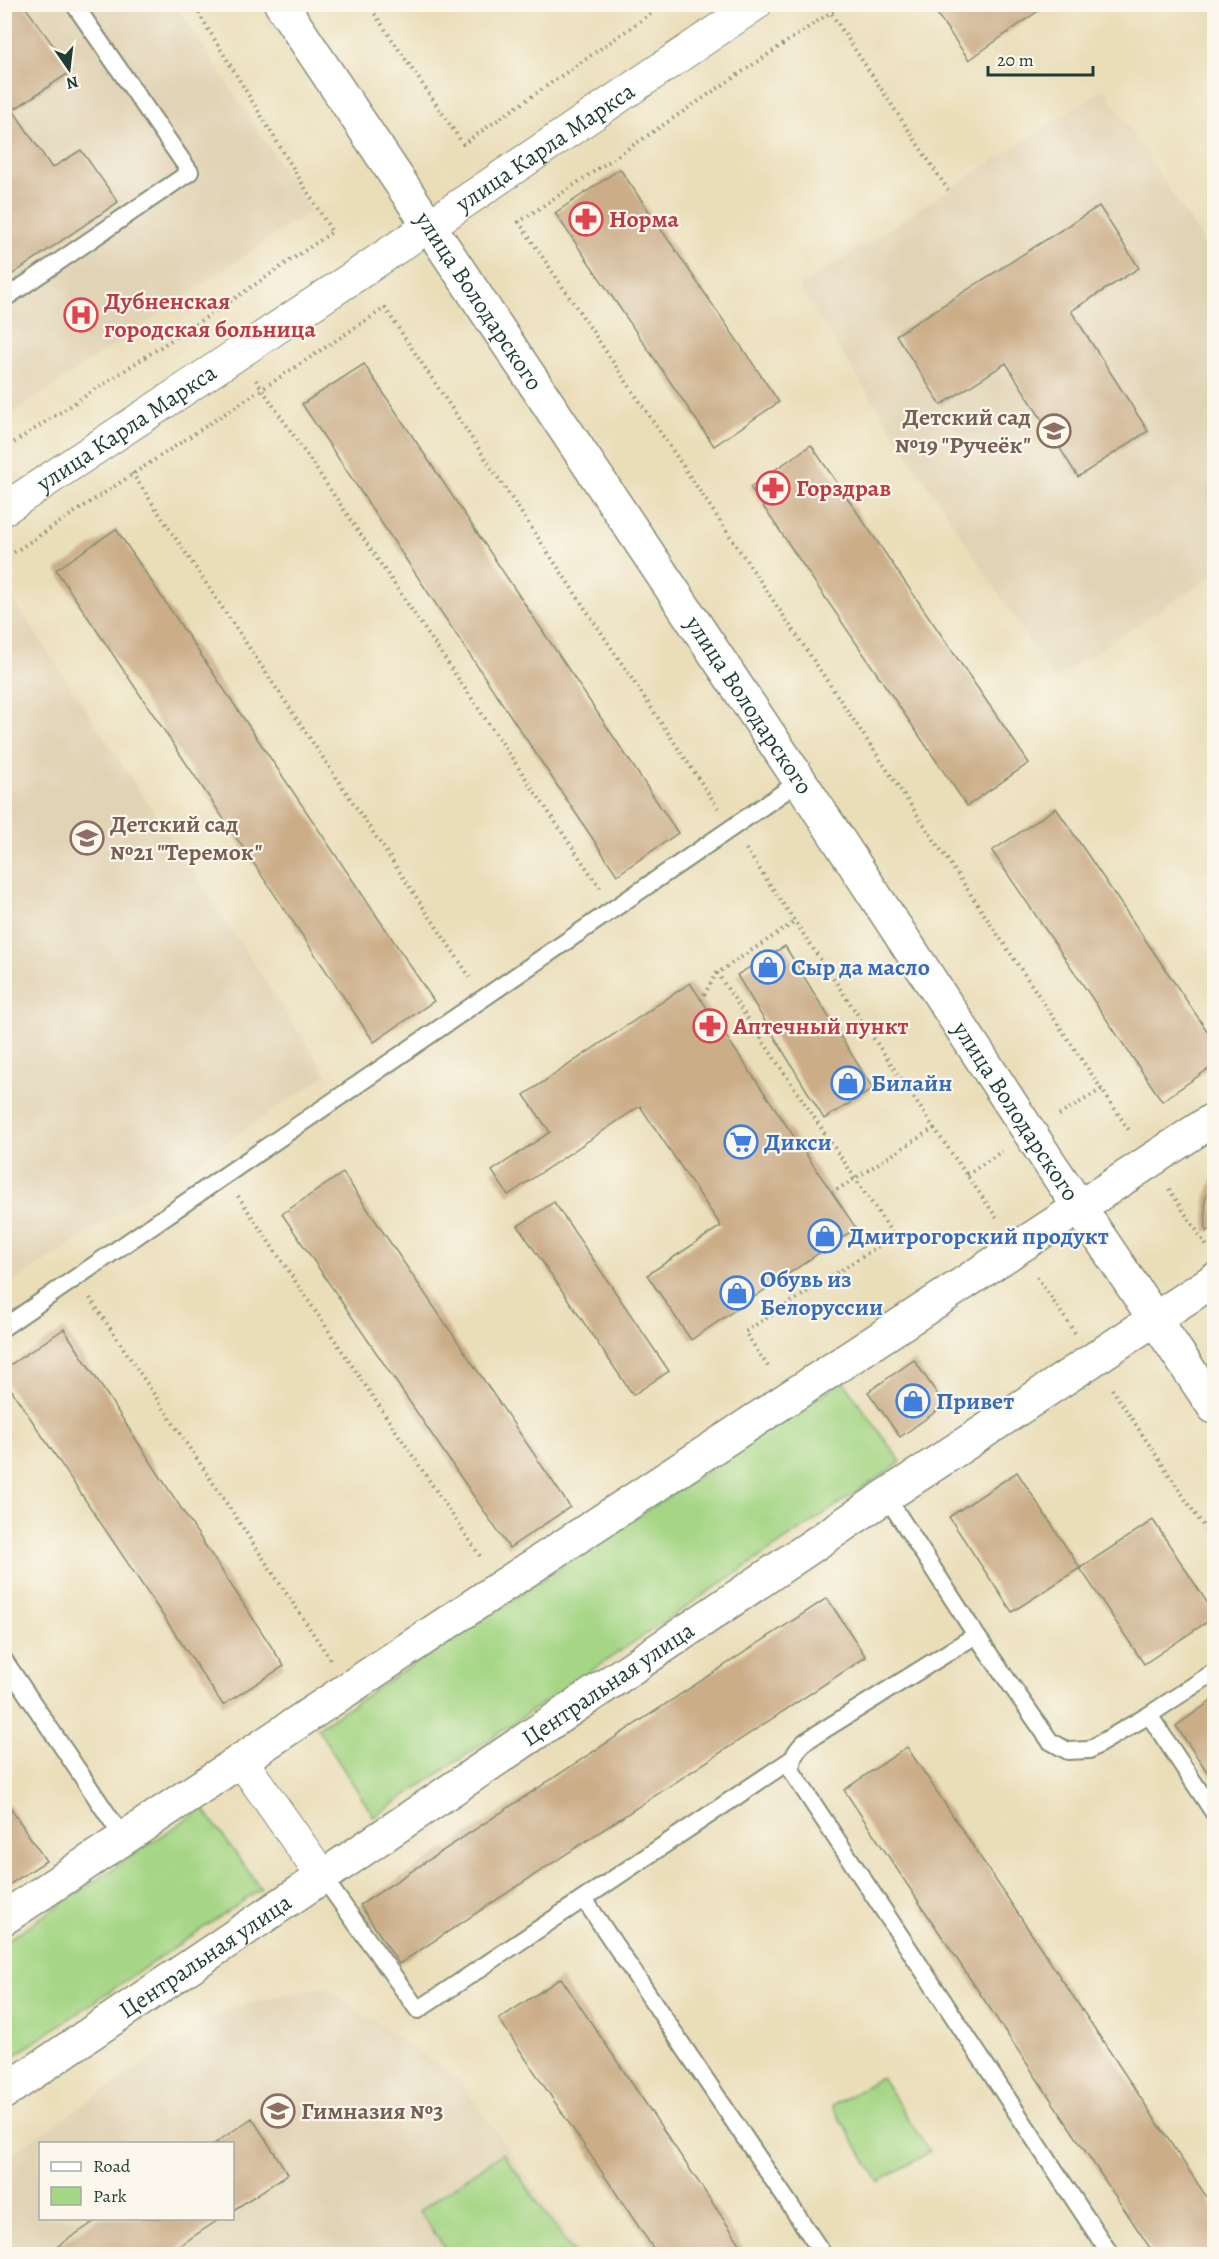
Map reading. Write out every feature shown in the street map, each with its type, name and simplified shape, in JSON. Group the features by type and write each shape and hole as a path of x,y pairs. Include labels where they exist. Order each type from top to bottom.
{"street":[{"name":"улица Володарского","path":"281,4 800,781 1080,1208 1215,1407"},
{"name":"улица Карла Маркса","path":"4,509 429,226 756,4"},
{"path":"4,1918 501,1587 1215,1119"},
{"name":"Центральная улица","path":"4,2092 886,1496 1215,1280"},
{"path":"241,1760 322,1876"}],"lane":[{"path":"4,299 190,172 74,4"},
{"path":"4,1327 800,781"},
{"path":"886,1496 976,1635 1050,1741 1068,1751 1089,1750 1149,1715 1215,1672"},
{"path":"976,1635 806,1741 792,1759 790,1770 1110,2254"},
{"path":"4,1660 124,1839"},
{"path":"1149,1715 1215,1813"},
{"path":"322,1876 418,2010 792,1759"},
{"path":"584,1899 823,2254"}],"path":[{"path":"4,449 225,305 332,232 193,4"},
{"path":"368,4 463,144 665,4"},
{"path":"825,4 948,190"},
{"path":"843,4 519,222 1215,1257"},
{"path":"4,559 385,308 934,1128 832,1193"},
{"path":"238,353 614,908"},
{"path":"109,439 484,997"},
{"path":"701,1000 717,973 795,922"},
{"path":"717,973 894,1236 745,1332 769,1368"},
{"path":"225,1176 501,1587"},
{"path":"76,1278 350,1689"},
{"path":"1093,1360 1215,1542"}],"shaded area":[{"name":"Дубненская городская больница","path":"5,5 176,5 310,211 5,419"},
{"name":"Детский сад №19 \"Ручеёк\"","path":"1104,89 1214,258 1214,575 1054,679 799,287"},
{"name":"Детский сад №21 \"Теремок\"","path":"11,596 327,1075 5,1288 4,600"},
{"name":"Гимназия №3","path":"323,1986 459,2079 581,2254 5,2254 5,2158 226,2009"}],"green space":[{"path":"843,1381 901,1462 374,1817 317,1728"},
{"path":"203,1808 261,1889 5,2062 5,1942"},
{"path":"881,2077 930,2152 879,2182 832,2106"},
{"path":"503,2153 574,2254 449,2254 419,2211"}],"building":[{"path":"16,4 23,4 72,71 13,110 52,168 81,150 118,202 4,280 4,13"},
{"path":"930,4 1048,4 969,60"},
{"path":"620,169 779,402 714,446 555,213"},
{"path":"1099,206 1139,268 1071,311 1148,431 1078,477 1006,363 941,405 896,335"},
{"path":"364,364 678,833 617,875 302,404"},
{"path":"811,445 1029,763 967,806 750,487"},
{"path":"116,529 434,1001 374,1042 56,570"},
{"path":"1056,808 1214,1041 1214,1065 1162,1101 992,851"},
{"path":"785,946 873,1089 824,1119 737,975"},
{"path":"690,983 856,1228 691,1340 647,1275 721,1226 640,1106 508,1195 492,1171 550,1132 524,1095"},
{"path":"343,1173 570,1507 509,1548 282,1214"},
{"path":"1214,1175 1214,1227 1206,1232 1205,1200"},
{"path":"554,1202 669,1371 633,1395 518,1226"},
{"path":"64,1329 284,1666 223,1705 4,1379 4,1369"},
{"path":"914,1360 945,1405 900,1437 868,1392"},
{"path":"1017,1472 1080,1568 1012,1612 949,1517"},
{"path":"1153,1520 1214,1613 1214,1617 1144,1664 1080,1568"},
{"path":"827,1598 866,1657 399,1964 360,1905"},
{"path":"1214,1699 1214,1782 1176,1726"},
{"path":"907,1747 1214,2208 1214,2254 1154,2254 844,1790"},
{"path":"6,1801 46,1861 4,1888 4,1802"},
{"path":"561,1978 747,2254 657,2254 499,2019"},
{"path":"252,2118 288,2174 234,2210 234,2142 217,2142"},
{"path":"97,2220 218,2220 167,2254 46,2254"}],"place":[{"name":"Норма","path":"586,219"},
{"name":"Дубненская городская больница","path":"81,315"},
{"name":"Детский сад №19 \"Ручеёк\"","path":"1054,431"},
{"name":"Горздрав","path":"773,488"},
{"name":"Детский сад №21 \"Теремок\"","path":"87,838"},
{"name":"Сыр да масло","path":"768,967"},
{"name":"Аптечный пункт","path":"710,1026"},
{"name":"Билайн","path":"848,1083"},
{"name":"Дикси","path":"741,1142"},
{"name":"Дмитрогорский продукт","path":"825,1236"},
{"name":"Обувь из Белоруссии","path":"737,1293"},
{"name":"Привет","path":"913,1401"},
{"name":"Гимназия №3","path":"278,2111"}]}
